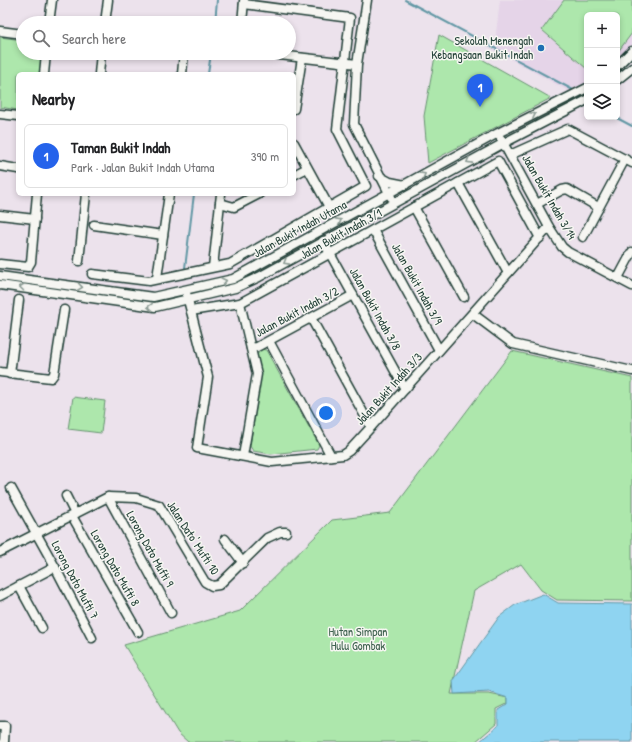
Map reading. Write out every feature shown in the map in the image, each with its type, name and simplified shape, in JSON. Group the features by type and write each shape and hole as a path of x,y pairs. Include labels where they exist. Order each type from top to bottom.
{"street":[{"path":"50,16 52,0"},
{"path":"106,16 108,0"},
{"path":"367,0 357,64 354,124 378,175 394,203"},
{"path":"92,274 149,281 157,278 230,264 366,186 337,129 350,18 244,2 243,16"},
{"path":"0,31 16,33"},
{"path":"620,63 632,51"},
{"path":"296,57 357,64"},
{"path":"296,92 302,58"},
{"path":"44,72 45,60"},
{"path":"98,72 100,60"},
{"path":"182,72 183,60"},
{"path":"620,78 632,68"},
{"name":"Jalan Bukit Indah Utama","path":"0,276 148,297 233,279 498,133 584,90"},
{"name":"Jalan Bukit Indah Utama","path":"0,284 152,308 235,288 584,102"},
{"path":"0,114 16,116"},
{"path":"510,155 568,128 628,160 598,207 583,237"},
{"name":"Jalan Bukit Indah 3/14","path":"498,133 549,227 562,247 568,252 632,286"},
{"path":"296,148 329,207"},
{"name":"Jalan Bukit Indah 3/1","path":"191,311 240,303 498,161 540,238"},
{"path":"0,166 16,169"},
{"path":"296,174 307,168"},
{"path":"378,175 390,182 405,185"},
{"path":"374,202 380,190 378,175"},
{"path":"458,183 508,273"},
{"path":"537,204 562,190 567,189 598,207"},
{"path":"0,264 28,267 31,262 37,196"},
{"path":"79,261 86,196"},
{"path":"157,278 169,196"},
{"path":"213,267 221,196"},
{"path":"220,203 234,207 255,196"},
{"path":"414,207 464,298"},
{"path":"0,215 35,219"},
{"path":"94,225 163,235"},
{"name":"Jalan Bukit Indah 3/3","path":"191,311 208,377 197,448 272,462 343,455 349,451 371,427 549,227"},
{"name":"Jalan Bukit Indah 3/9","path":"373,230 439,350"},
{"name":"Jalan Bukit Indah 3/8","path":"324,241 405,389"},
{"path":"618,278 632,252"},
{"path":"186,290 191,311"},
{"name":"Jalan Bukit Indah 3/2","path":"251,348 257,347 269,341 353,295"},
{"path":"10,374 19,300"},
{"path":"240,303 257,374 243,456"},
{"path":"0,372 51,378 54,374 64,310"},
{"path":"473,314 514,344 632,371"},
{"path":"311,318 371,427"},
{"path":"269,341 331,456"},
{"name":"Lorong Dato Mufti 7","path":"11,488 92,638"},
{"name":"Lorong Dato Mufti 8","path":"66,496 73,515 138,632"},
{"name":"Jalan Dato' Mufti 10","path":"0,552 108,497 136,498 159,505 204,582 212,586 219,585 268,538 280,532 286,532"},
{"name":"Lorong Dato Mufti 9","path":"108,497 171,613"},
{"path":"225,539 243,563"},
{"path":"0,596 55,567"},
{"path":"19,586 42,628"},
{"path":"0,726 5,726 4,742"}],"shaded area":[{"name":"Sekolah Menengah Kebangsaan Bukit Indah","path":"500,0 632,0 632,45 620,58 620,12 584,12 584,87 572,93 494,50"}],"green space":[{"path":"564,0 632,0 632,33 620,49 620,12 584,12 584,66 542,30"},
{"path":"439,35 551,98 428,163 424,116"},
{"path":"0,37 16,39 16,60 42,60 40,72 16,72 16,110 0,107"},
{"path":"261,349 266,350 319,445 317,449 271,454 253,451 250,446 261,375 257,355"},
{"name":"Hutan Simpan Hulu Gombak","path":"512,351 632,378 632,601 557,600 541,590 521,564 474,591 451,694 489,694 508,698 508,703 496,709 496,724 475,742 188,742 178,733 124,645 240,611 332,520 390,513"},
{"path":"73,397 105,401 101,433 68,429"}],"water":[{"path":"543,594 558,603 632,604 632,742 479,742 498,726 498,710 508,704 508,698 489,692 454,694 453,681 499,617 515,605"}],"waterway":[{"path":"216,16 217,0"},
{"path":"405,0 575,91"},
{"path":"208,72 210,60"},
{"path":"620,120 632,126"},
{"path":"185,268 194,196"}],"place":[{"name":"Sekolah Menengah Kebangsaan Bukit Indah","path":"541,48"},
{"name":"Taman Bukit Indah","path":"480,107"}]}
